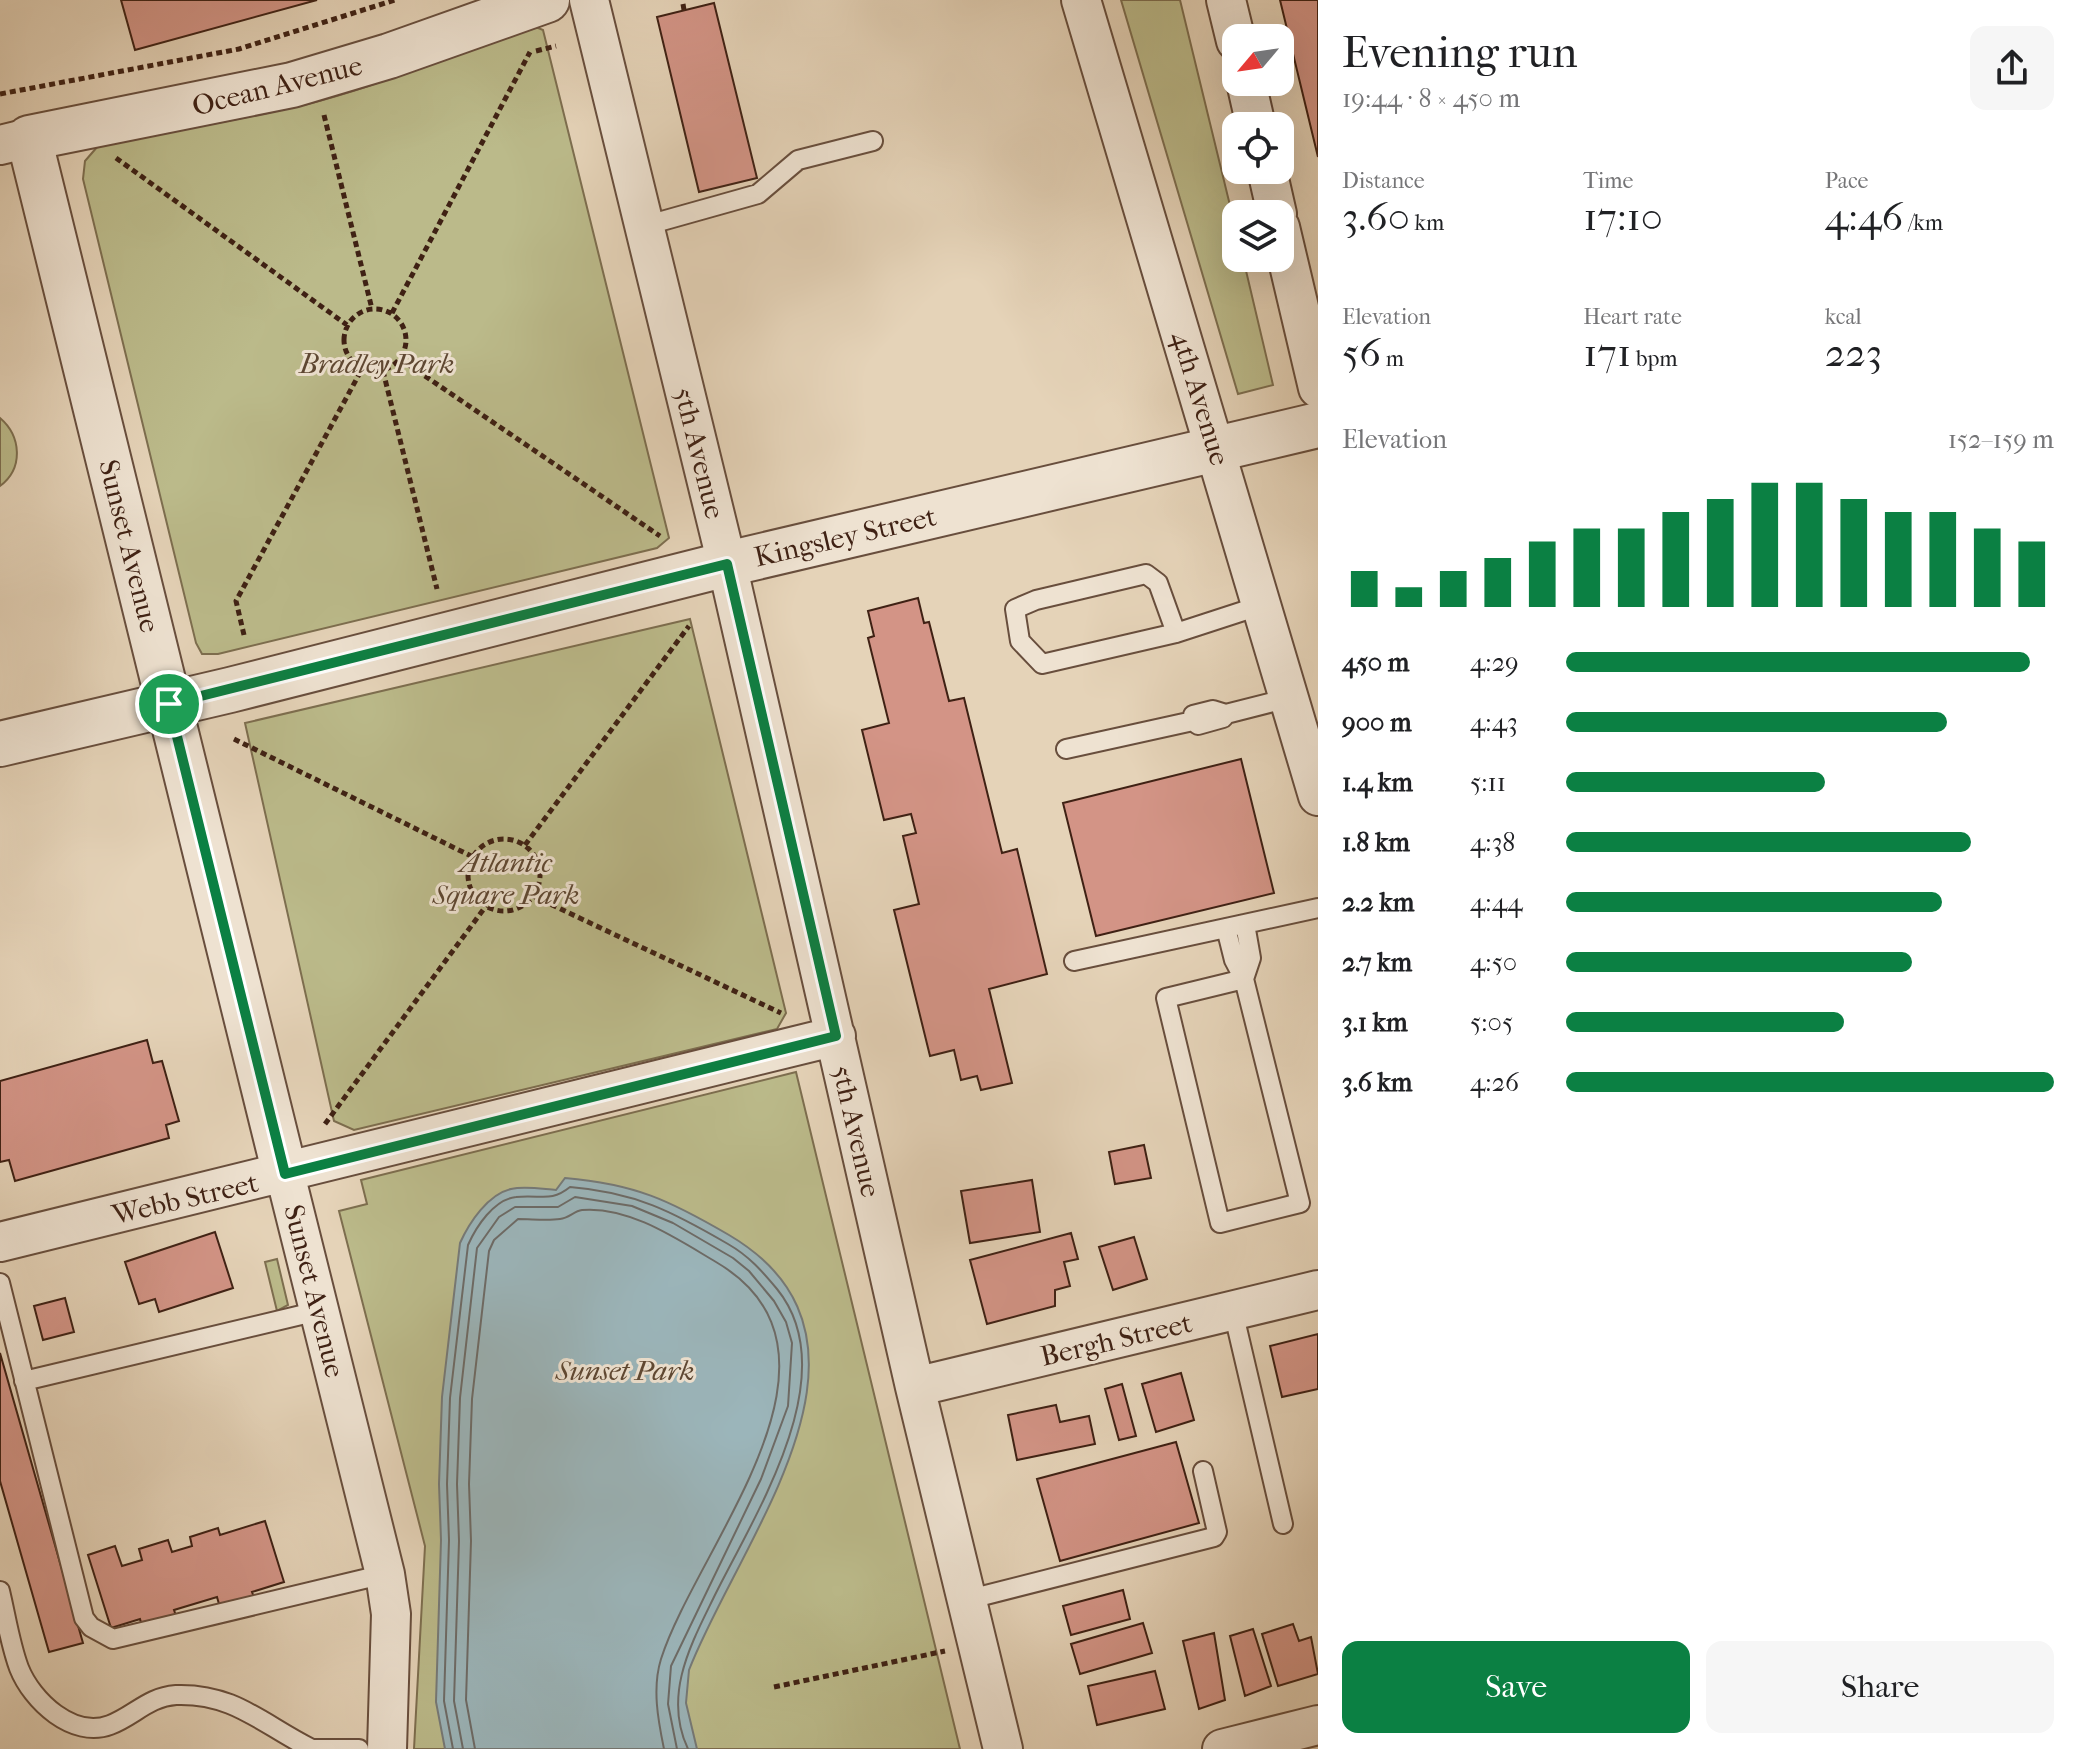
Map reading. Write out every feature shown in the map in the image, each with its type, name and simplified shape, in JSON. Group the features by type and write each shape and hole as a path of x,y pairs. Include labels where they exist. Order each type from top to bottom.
{"street":[{"name":"Ocean Avenue","path":"14,142 292,85 389,56 547,0"},
{"name":"5th Avenue","path":"589,0 727,564 915,1387 1003,1749"},
{"name":"4th Avenue","path":"1081,0 1318,796"},
{"path":"1226,0 1232,24"},
{"name":"Sunset Avenue","path":"14,142 169,704 385,1574 391,1614 387,1749"},
{"path":"1291,272 1318,388"},
{"name":"Kingsley Street","path":"0,744 727,564 1318,425"},
{"name":"Webb Street","path":"0,1242 836,1036"},
{"name":"Bergh Street","path":"915,1387 1318,1290"},
{"path":"1222,1749 1318,1725"}],"lane":[{"path":"644,226 758,194 798,160 873,141"},
{"path":"1176,633 1158,583 1146,574 1036,600 1015,609 1020,641 1042,664 1176,633 1262,605"},
{"path":"1066,749 1193,721 1198,725 1212,722 1226,714 1289,698"},
{"path":"1074,961 1318,908"},
{"path":"1244,979 1251,958 1245,924"},
{"path":"1226,928 1234,960 1244,979 1300,1203 1220,1223 1166,998 1244,979"},
{"path":"0,1283 84,1618 102,1635 113,1639 385,1574"},
{"path":"24,1381 318,1311"},
{"path":"1233,1311 1283,1524"},
{"path":"966,1600 1214,1537 1217,1532 1203,1471"},
{"path":"0,1591 19,1668 33,1691 63,1720 92,1728 108,1726 150,1701 165,1697 211,1698 246,1708 280,1734 310,1748 359,1749"}],"path":[{"path":"0,94 239,49 395,0"},
{"path":"392,313 533,51 556,46"},
{"path":"324,115 372,309"},
{"path":"116,158 347,325"},
{"path":"372,309 392,313 400,320 407,340 400,359 383,371 362,369 354,363 344,345 347,325 362,311 372,309"},
{"path":"400,359 660,536"},
{"path":"244,635 236,601 362,369"},
{"path":"383,371 437,589"},
{"path":"525,845 689,626"},
{"path":"234,739 473,857"},
{"path":"514,840 525,845 533,853 540,875 533,896 514,910 502,911 486,906 472,892 468,880 473,857 491,841 514,840"},
{"path":"533,896 781,1013"},
{"path":"325,1124 486,906"},
{"path":"774,1687 977,1644"}],"green space":[{"path":"1121,0 1180,0 1222,172 1222,184 1225,184 1229,200 1222,200 1222,272 1246,272 1273,385 1238,394"},
{"name":"Bradley Park","path":"531,25 543,30 669,538 657,548 218,654 202,654 196,643 83,179 85,161 98,146 264,114 346,93"},
{"path":"0,418 12,434 17,452 13,470 0,486"},
{"name":"Atlantic Square Park","path":"690,619 786,1013 777,1029 354,1130 334,1121 245,723"},
{"name":"Sunset Park","path":"796,1072 960,1749 414,1749 425,1546 339,1211 367,1204 361,1180"},
{"path":"277,1259 288,1305 277,1311 265,1262"}],"water":[{"path":"565,1178 632,1189 688,1212 729,1235 780,1279 805,1329 808,1385 794,1443 771,1503 689,1670 686,1703 697,1749 445,1749 436,1702 441,1540 439,1484 442,1397 460,1243 474,1218 487,1203 503,1192 516,1188 556,1190"}],"building":[{"path":"121,0 317,0 135,50"},
{"path":"1280,0 1318,0 1318,157 1294,58 1294,24 1286,24"},
{"path":"714,3 757,178 699,192 657,17"},
{"path":"918,598 924,623 929,622 949,701 964,698 1002,853 1017,849 1047,974 989,989 1012,1083 981,1090 977,1076 961,1080 954,1050 930,1056 894,910 919,904 903,836 916,833 911,814 884,820 862,730 889,723 868,638 874,636 868,611"},
{"path":"1241,759 1274,893 1096,936 1063,803"},
{"path":"147,1040 153,1063 162,1061 179,1121 166,1125 169,1138 15,1181 9,1160 0,1162 0,1081"},
{"path":"1144,1145 1151,1178 1115,1184 1109,1152"},
{"path":"1032,1180 1040,1232 970,1243 961,1191"},
{"path":"215,1232 233,1288 159,1312 155,1299 139,1304 125,1262"},
{"path":"1071,1233 1078,1259 1064,1262 1070,1286 1055,1290 1055,1306 987,1324 970,1260"},
{"path":"1134,1237 1147,1279 1113,1290 1099,1247"},
{"path":"65,1298 74,1332 43,1340 34,1306"},
{"path":"1318,1334 1318,1389 1282,1397 1270,1346"},
{"path":"0,1353 83,1643 49,1652 0,1481"},
{"path":"1181,1373 1194,1420 1156,1432 1142,1384"},
{"path":"1122,1384 1136,1436 1119,1440 1105,1389"},
{"path":"1056,1405 1060,1422 1089,1416 1095,1444 1017,1460 1008,1415"},
{"path":"1176,1442 1199,1523 1060,1561 1037,1479"},
{"path":"265,1521 284,1582 252,1592 255,1600 221,1611 217,1597 174,1610 177,1619 143,1629 140,1619 111,1628 88,1555 115,1546 122,1566 142,1560 139,1549 168,1540 172,1552 192,1546 190,1537 218,1528 220,1535"},
{"path":"1123,1590 1130,1619 1071,1635 1063,1606"},
{"path":"1143,1623 1152,1653 1080,1674 1071,1644"},
{"path":"1293,1624 1299,1641 1311,1637 1318,1674 1278,1686 1262,1634"},
{"path":"1253,1629 1271,1686 1245,1696 1230,1636"},
{"path":"1214,1633 1225,1700 1199,1709 1183,1641"},
{"path":"1155,1671 1165,1709 1097,1725 1088,1686"}],"route":[{"path":"727,564 836,1036 285,1174 169,704 727,564"}]}
